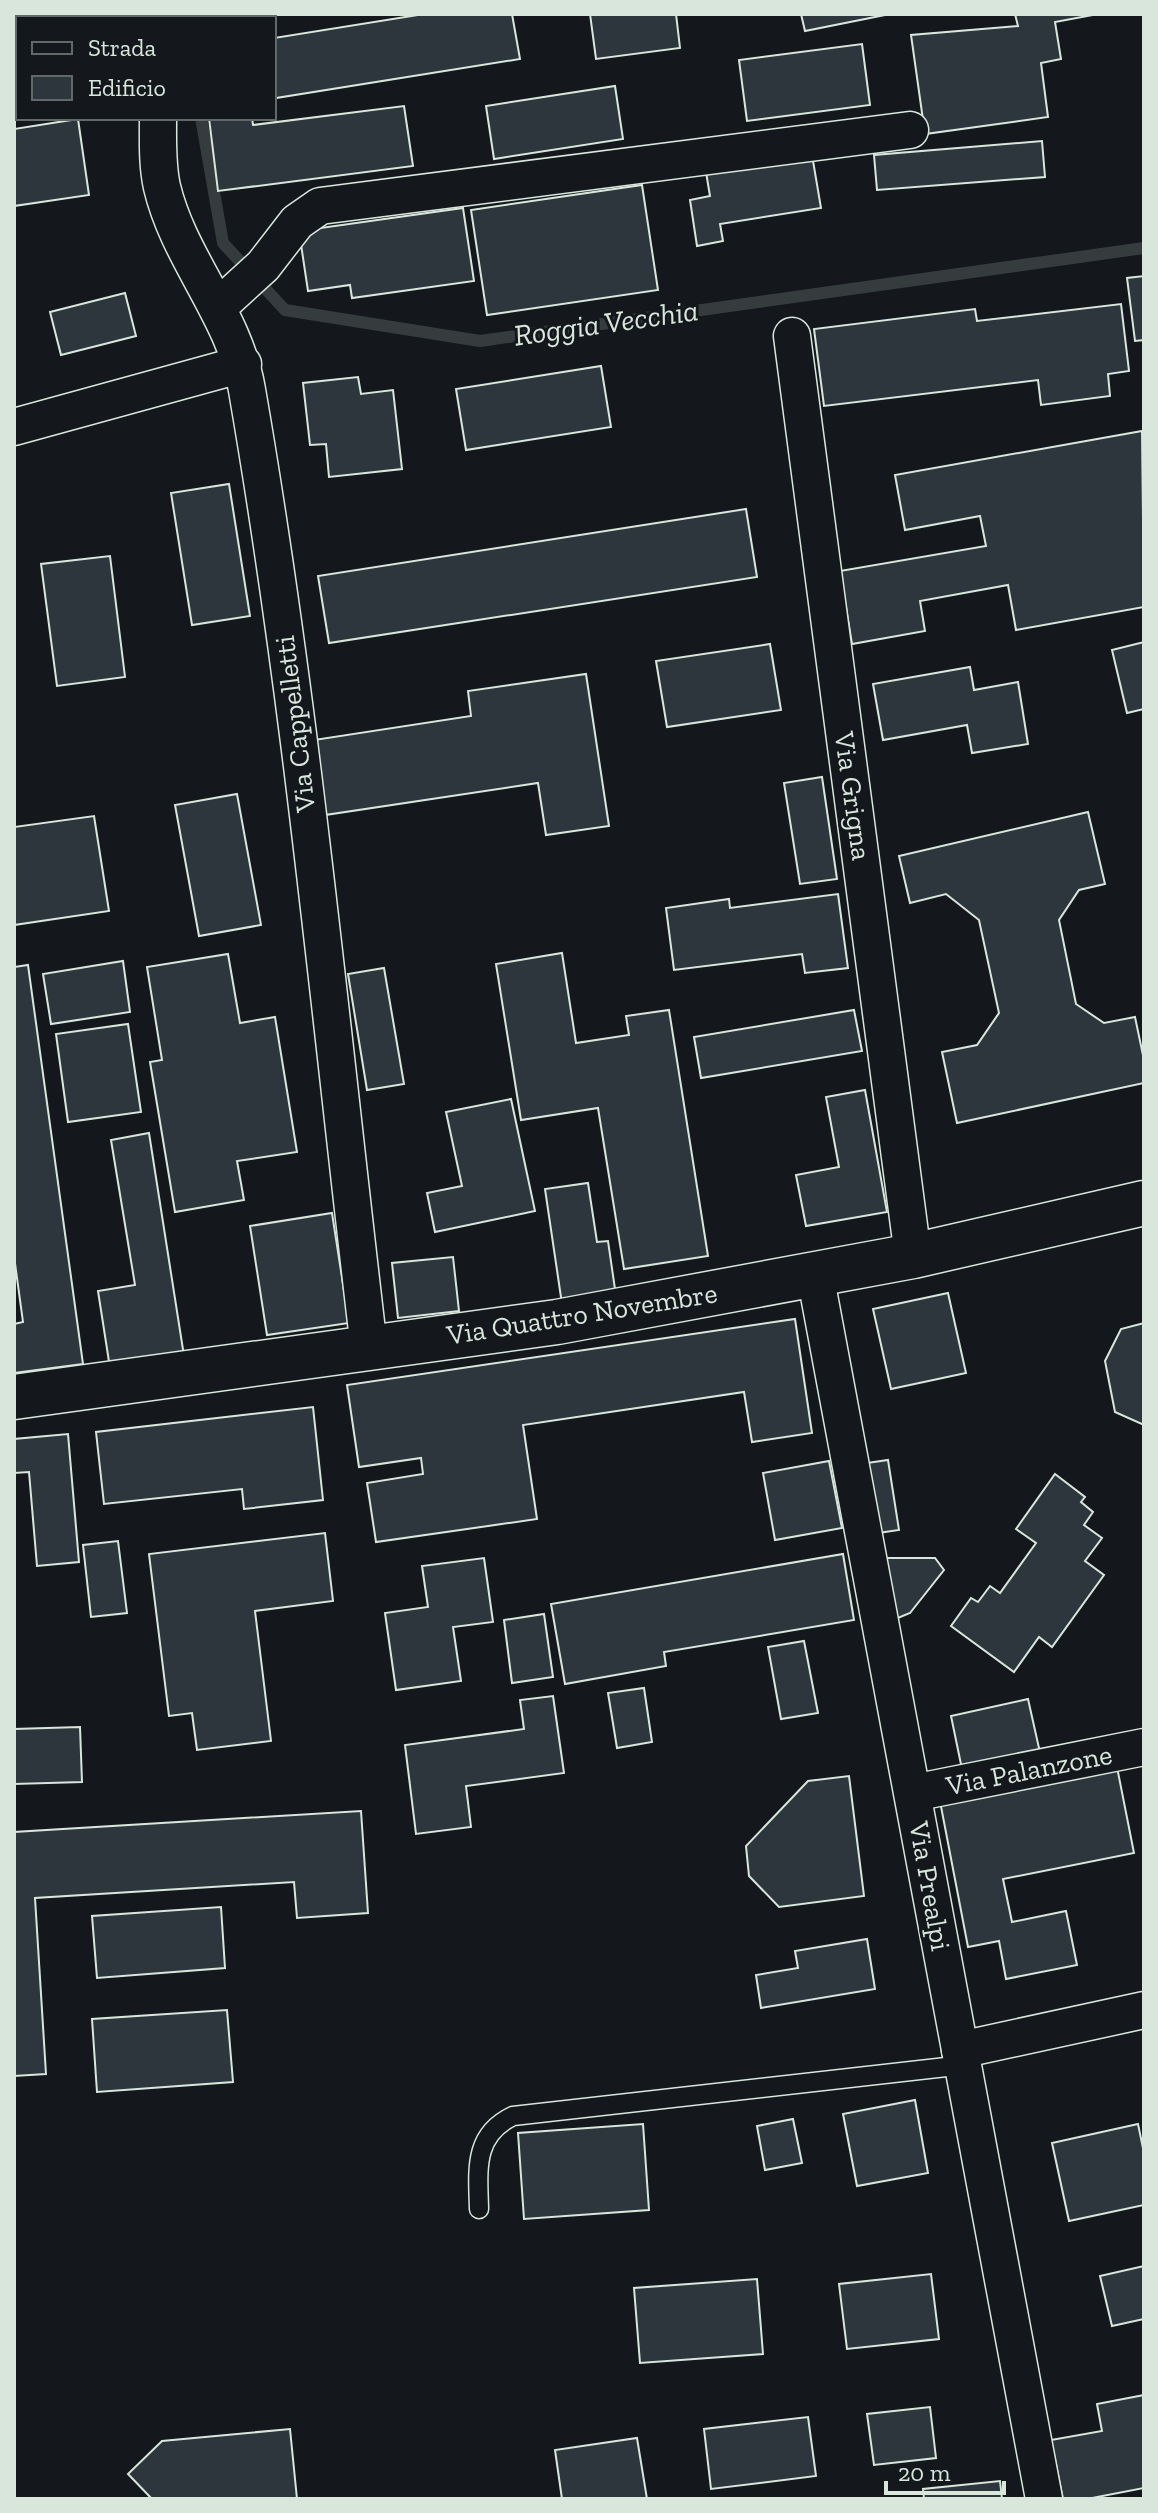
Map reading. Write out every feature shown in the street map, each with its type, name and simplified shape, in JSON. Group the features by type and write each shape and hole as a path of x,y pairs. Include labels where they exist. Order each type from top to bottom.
{"street":[{"name":"Via Cappelletti","path":"158,120 162,188 171,214 240,287 243,364 284,627 369,1348"},
{"path":"240,287 304,215 331,203 910,130"},
{"name":"Via Grigna","path":"792,336 913,1256"},
{"path":"14,427 243,364"},
{"name":"Via Quattro Novembre","path":"14,1397 557,1322 913,1256 1144,1203"},
{"name":"Via Prealpi","path":"815,1274 1044,2499"},
{"name":"Via Palanzone","path":"913,1793 1144,1747"},
{"path":"962,2058 1144,2010"}],"lane":[{"path":"479,2209 479,2152 492,2129 513,2116 962,2058"}],"building":[{"path":"238,14 238,16 196,16"},
{"path":"424,14 512,14 520,59 276,98 276,38"},
{"path":"590,14 676,14 680,48 596,59"},
{"path":"801,14 890,14 805,31"},
{"path":"1015,14 1098,14 1055,22 1061,59 1041,63 1048,117 925,134 911,35 1018,26"},
{"path":"862,44 870,105 747,121 739,60"},
{"path":"615,86 623,139 494,159 486,106"},
{"path":"404,106 413,166 218,191 209,120 252,120 253,125"},
{"path":"78,120 89,195 14,206 14,129"},
{"path":"1042,141 1045,177 877,190 874,155"},
{"path":"811,149 821,208 720,224 723,241 697,246 690,200 710,196 705,166"},
{"path":"642,185 658,290 487,315 471,210"},
{"path":"463,208 474,281 352,298 350,285 308,291 299,231"},
{"path":"1144,276 1144,340 1135,341 1127,278"},
{"path":"125,293 136,336 61,355 50,312"},
{"path":"1121,304 1129,371 1108,374 1110,396 1041,405 1038,380 824,406 814,329 975,309 977,321"},
{"path":"601,366 611,427 466,450 456,389"},
{"path":"358,377 361,394 393,390 402,469 329,477 326,444 310,445 303,383"},
{"path":"1142,431 1144,607 1016,630 1008,585 920,601 925,631 852,644 840,571 986,546 980,516 905,530 895,475"},
{"path":"229,484 250,616 192,625 171,493"},
{"path":"746,509 757,577 329,643 318,576"},
{"path":"110,556 125,677 57,686 41,564"},
{"path":"1144,642 1144,709 1127,713 1112,650"},
{"path":"770,644 781,710 667,727 656,661"},
{"path":"970,667 974,690 1018,682 1028,744 972,753 967,725 883,740 873,684"},
{"path":"586,674 609,826 546,835 538,783 325,815 314,740 471,716 468,691"},
{"path":"822,777 837,879 800,884 784,783"},
{"path":"237,794 261,925 199,936 175,805"},
{"path":"1088,812 1105,884 1079,890 1059,920 1076,1004 1104,1023 1135,1017 1144,1060 1144,1083 957,1123 942,1052 977,1045 999,1013 979,920 946,894 910,903 899,856"},
{"path":"94,816 109,911 14,925 14,827"},
{"path":"838,894 848,968 805,973 802,954 674,970 666,908 729,899 730,908"},
{"path":"562,953 576,1043 629,1035 626,1016 669,1010 708,1256 624,1269 598,1108 521,1120 496,964"},
{"path":"228,954 240,1023 275,1017 297,1152 237,1161 244,1200 175,1212 150,1062 162,1060 147,967"},
{"path":"123,961 130,1012 51,1024 43,974"},
{"path":"28,965 83,1364 14,1373 14,1324 23,1322 14,1256 14,967"},
{"path":"384,968 404,1084 367,1090 348,974"},
{"path":"854,1010 862,1051 701,1078 694,1037"},
{"path":"128,1024 141,1112 68,1122 56,1034"},
{"path":"865,1090 887,1212 806,1226 796,1175 839,1167 826,1097"},
{"path":"511,1099 535,1211 435,1232 427,1193 462,1186 446,1112"},
{"path":"149,1133 184,1356 110,1368 98,1291 135,1285 111,1140"},
{"path":"588,1183 597,1242 608,1241 616,1296 562,1304 545,1189"},
{"path":"332,1213 349,1323 267,1335 250,1226"},
{"path":"453,1257 459,1311 398,1318 392,1263"},
{"path":"948,1293 966,1373 891,1389 873,1309"},
{"path":"795,1319 812,1433 752,1442 744,1392 523,1425 537,1519 376,1542 367,1483 423,1474 421,1458 359,1467 347,1385"},
{"path":"1144,1323 1144,1425 1115,1412 1105,1361 1121,1329"},
{"path":"313,1407 323,1500 244,1509 242,1489 104,1504 96,1432"},
{"path":"68,1434 79,1562 37,1566 29,1472 14,1473 14,1439"},
{"path":"888,1460 899,1530 871,1534 860,1464"},
{"path":"829,1461 842,1528 775,1540 763,1473"},
{"path":"1055,1474 1085,1497 1081,1502 1093,1512 1084,1525 1102,1538 1085,1561 1104,1575 1052,1647 1039,1637 1014,1672 951,1626 971,1598 978,1602 990,1586 1000,1593 1036,1543 1016,1529"},
{"path":"325,1533 333,1601 255,1611 271,1741 197,1750 192,1713 169,1716 149,1554"},
{"path":"118,1541 127,1613 91,1617 83,1545"},
{"path":"843,1554 854,1620 664,1652 666,1666 565,1684 551,1604"},
{"path":"484,1558 493,1622 453,1627 461,1681 396,1690 385,1613 428,1607 422,1566"},
{"path":"877,1558 935,1558 944,1570 910,1613 888,1622"},
{"path":"544,1614 553,1677 512,1683 504,1620"},
{"path":"804,1641 818,1713 781,1719 768,1647"},
{"path":"644,1688 652,1742 617,1748 608,1693"},
{"path":"553,1696 564,1773 466,1786 471,1827 416,1834 405,1745 524,1729 520,1700"},
{"path":"1028,1699 1041,1757 963,1774 951,1716"},
{"path":"80,1727 82,1782 14,1784 14,1729"},
{"path":"1116,1762 1134,1853 1003,1879 1012,1922 1066,1911 1077,1965 1006,1979 999,1941 968,1947 939,1796"},
{"path":"849,1776 864,1896 779,1907 749,1876 746,1846 808,1781"},
{"path":"361,1811 368,1913 297,1918 294,1882 35,1898 46,2074 14,2076 14,1832"},
{"path":"221,1907 225,1968 97,1978 92,1916"},
{"path":"867,1939 875,1989 761,2008 756,1975 798,1968 795,1951"},
{"path":"227,2010 233,2082 97,2092 92,2019"},
{"path":"915,2100 928,2173 857,2186 843,2114"},
{"path":"793,2119 802,2163 765,2170 757,2126"},
{"path":"643,2124 649,2210 524,2219 518,2133"},
{"path":"1138,2124 1144,2153 1144,2205 1069,2221 1052,2143"},
{"path":"1144,2266 1144,2319 1112,2326 1100,2276"},
{"path":"931,2274 939,2339 847,2349 839,2284"},
{"path":"757,2279 763,2354 640,2363 634,2288"},
{"path":"1144,2395 1144,2488 1087,2499 1063,2499 1051,2440 1102,2431 1097,2404"},
{"path":"930,2407 936,2458 874,2465 867,2414"},
{"path":"808,2417 816,2476 711,2489 704,2429"},
{"path":"290,2429 297,2499 152,2499 128,2474 162,2441"},
{"path":"637,2438 647,2499 562,2499 555,2450"},
{"path":"1000,2481 1002,2499 924,2499 923,2489"}],"waterway":[{"name":"Roggia Vecchia","path":"201,120 223,243 285,310 480,341 1144,248"}]}
